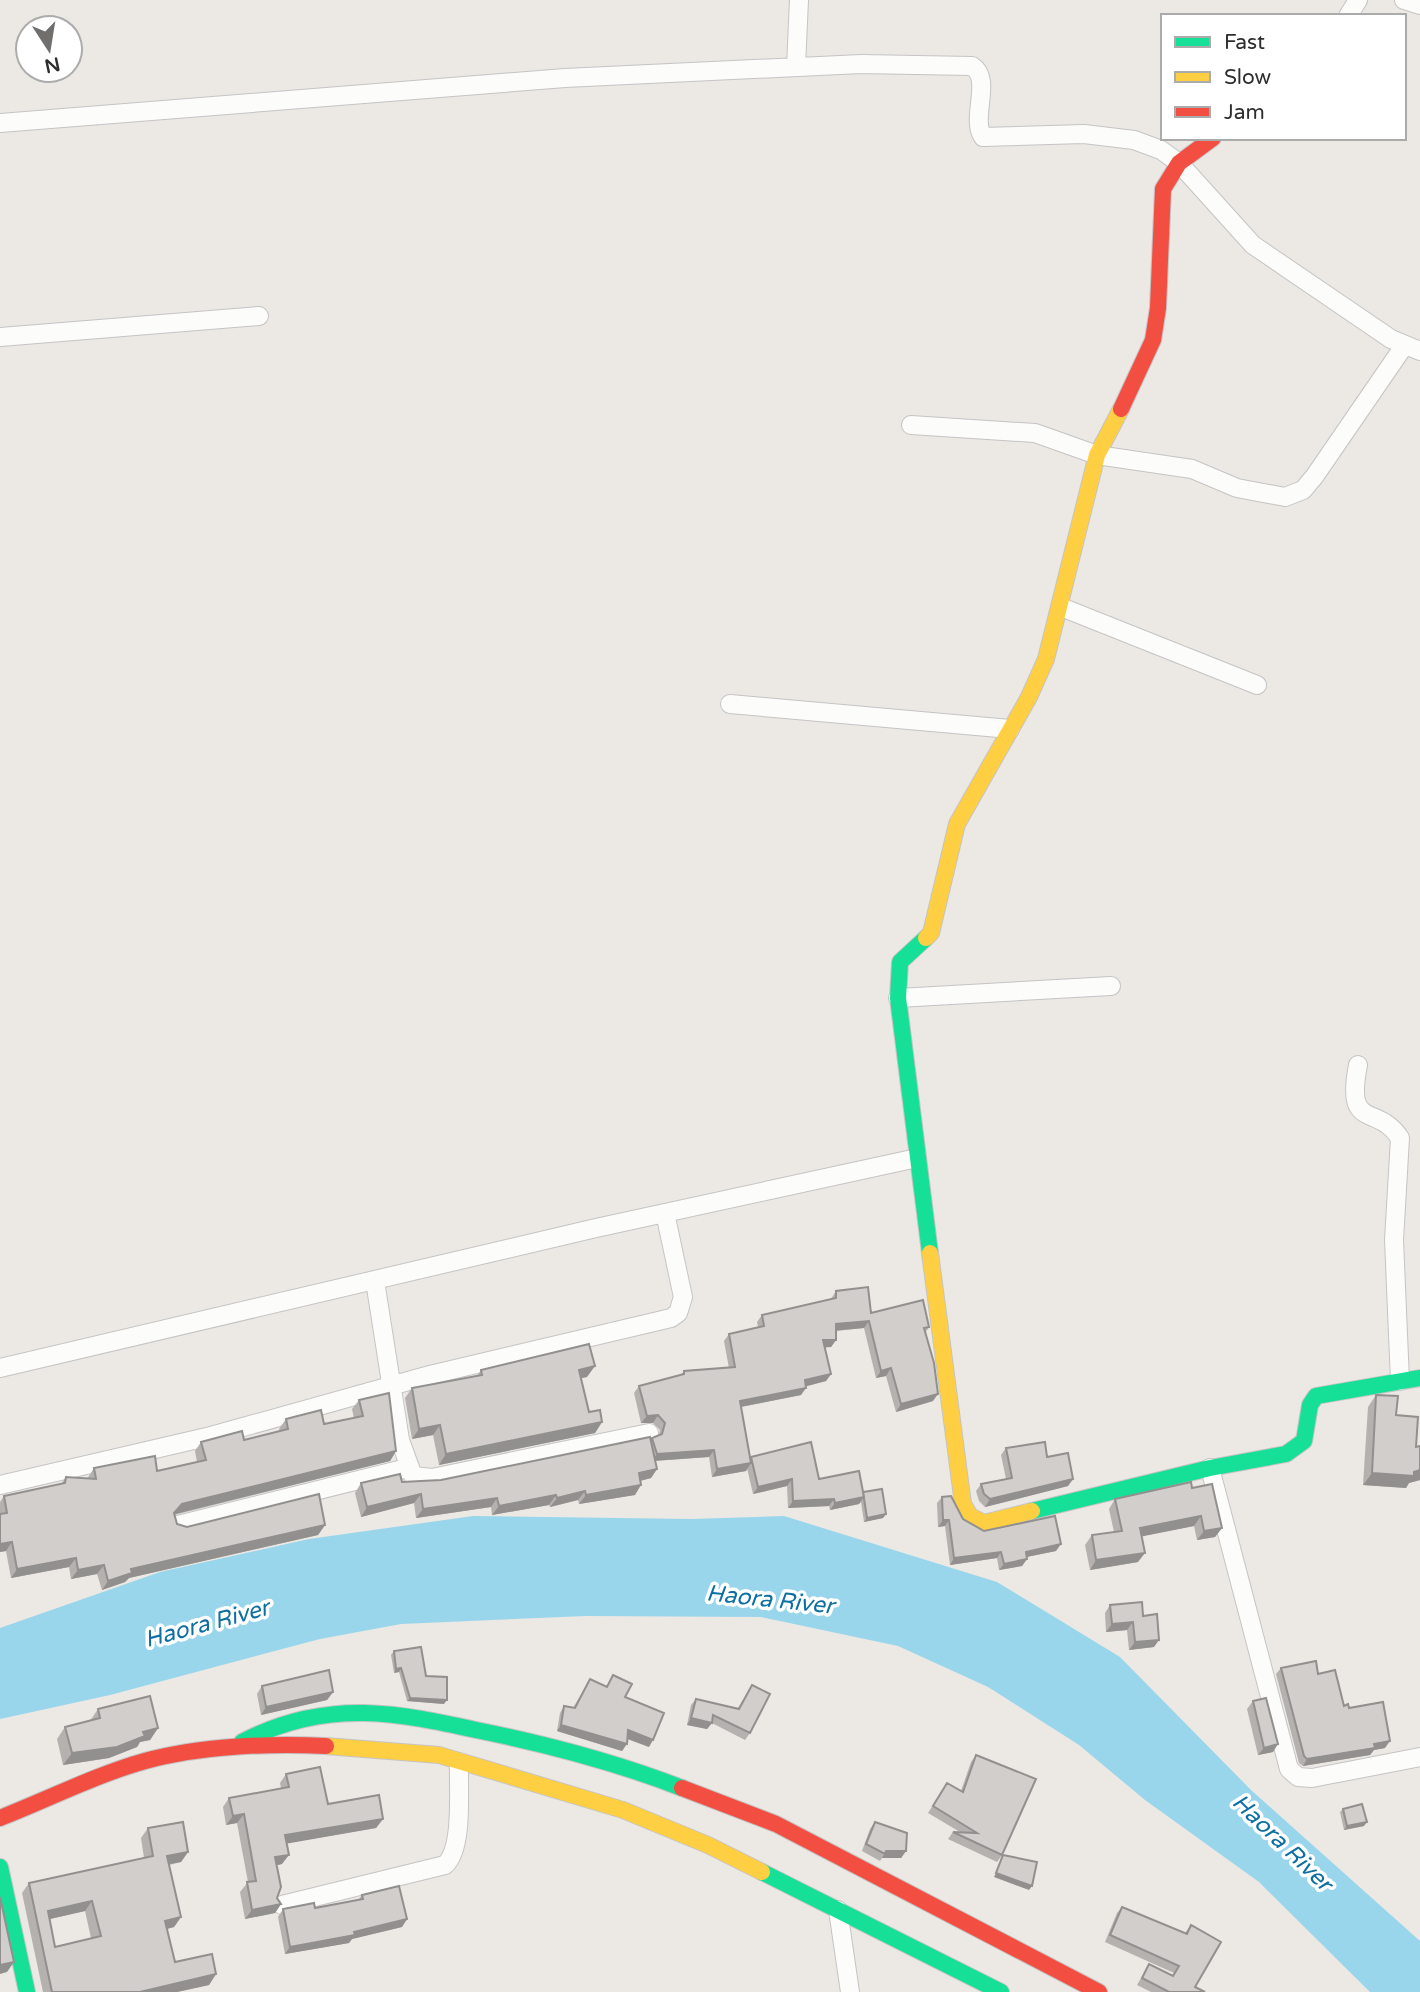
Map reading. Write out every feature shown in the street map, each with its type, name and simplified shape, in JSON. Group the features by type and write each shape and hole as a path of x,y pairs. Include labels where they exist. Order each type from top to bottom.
{"street":[{"path":"796,67 799,0"},
{"path":"1404,0 1420,5"},
{"path":"0,123 399,89 796,67 972,66 980,78 979,129 983,136 1084,134 1134,140 1161,150 1179,163 1253,245 1412,348 1314,477 1297,494 1285,497 1237,488 1192,469 1097,455 1034,433 911,425"},
{"path":"1210,140 1179,163 1163,189 1160,204 1160,274 1153,340 1097,455 1061,607 1040,676 957,824 936,919 928,937 906,953 900,962 898,998 960,1493 967,1514 973,1520 984,1522 1210,1468 1286,1454 1297,1449 1304,1441 1310,1405 1316,1396 1420,1378"},
{"path":"0,337 259,316"},
{"path":"1061,607 1257,685"},
{"path":"730,704 1010,729"},
{"path":"898,998 1111,986"},
{"path":"1358,1065 1353,1089 1357,1104 1372,1118 1394,1129 1400,1138 1394,1240 1400,1381"},
{"path":"1401,1152 1420,1154"},
{"path":"0,1368 665,1213 917,1158"},
{"path":"0,1485 198,1440 391,1386 671,1318 678,1313 683,1297 665,1213"},
{"path":"374,1281 391,1386 407,1468 412,1476 432,1478 649,1433"},
{"path":"178,1525 407,1468"},
{"path":"1210,1468 1289,1769 1298,1777 1312,1778 1420,1756"},
{"path":"231,1748 273,1727 314,1717 365,1713 424,1719 540,1743 646,1774 776,1824 1098,1992"},
{"path":"0,1818 145,1761 231,1748 290,1744 362,1746 439,1755 622,1810 708,1845 1001,1992"},
{"path":"282,1905 445,1866 452,1859 457,1846 459,1762"},
{"path":"0,1867 27,1992"},
{"path":"838,1910 850,1992"}],"water":[{"name":"Haora River","path":"473,1516 691,1519 784,1516 997,1582 1120,1657 1251,1790 1420,1941 1420,1992 1370,1992 1259,1882 1145,1800 1079,1745 988,1687 898,1646 761,1617 586,1616 401,1624 320,1639 110,1695 0,1719 0,1628 160,1572 309,1539"}],"building":[{"path":"868,1287 871,1313 923,1300 929,1327 924,1328 934,1363 938,1394 901,1404 891,1368 881,1371 869,1321 836,1324 836,1340 823,1340 831,1374 805,1380 806,1388 740,1401 751,1463 717,1469 714,1450 657,1454 652,1438 662,1434 665,1423 658,1415 647,1416 639,1386 684,1374 684,1371 735,1367 729,1334 764,1326 762,1315 836,1298 836,1291"},
{"path":"589,1344 595,1366 579,1370 589,1412 600,1410 602,1422 446,1454 440,1425 419,1429 412,1388 482,1375 481,1370"},
{"path":"389,1393 396,1451 182,1504 174,1513 177,1524 187,1527 319,1494 325,1525 131,1569 132,1573 108,1581 104,1565 78,1570 76,1558 17,1569 12,1542 0,1544 0,1514 7,1513 4,1496 65,1483 66,1477 96,1479 94,1468 155,1456 157,1471 206,1460 201,1442 242,1431 244,1440 288,1429 286,1419 321,1410 324,1424 363,1416 359,1400"},
{"path":"1376,1395 1398,1396 1396,1415 1418,1417 1416,1447 1420,1446 1420,1470 1414,1472 1414,1476 1372,1473"},
{"path":"650,1437 657,1469 639,1473 641,1485 586,1495 585,1491 499,1506 497,1498 423,1509 421,1494 367,1507 361,1483 400,1474 402,1482 441,1480"},
{"path":"811,1442 819,1479 859,1471 864,1497 835,1503 834,1499 793,1501 792,1479 758,1487 751,1457"},
{"path":"1045,1442 1047,1457 1068,1453 1073,1479 990,1499 984,1494 981,1484 1012,1478 1006,1448"},
{"path":"1191,1482 1192,1488 1212,1484 1222,1528 1204,1531 1201,1516 1140,1528 1145,1553 1096,1560 1092,1535 1122,1531 1115,1499"},
{"path":"882,1489 886,1514 867,1518 863,1492"},
{"path":"951,1496 963,1519 984,1531 1055,1516 1061,1544 1026,1552 1027,1559 1004,1564 1001,1552 954,1558 949,1520 943,1520 942,1497"},
{"path":"1142,1602 1143,1616 1157,1614 1159,1640 1135,1642 1133,1622 1112,1624 1110,1605"},
{"path":"421,1647 426,1676 447,1677 447,1700 410,1698 401,1668 396,1669 394,1651"},
{"path":"1316,1661 1318,1674 1335,1670 1344,1706 1348,1704 1349,1708 1383,1702 1390,1741 1374,1744 1375,1748 1307,1759 1304,1756 1281,1668"},
{"path":"329,1670 333,1692 266,1707 262,1686"},
{"path":"613,1675 632,1684 625,1697 664,1713 653,1740 628,1730 627,1744 561,1725 564,1706 575,1708 590,1679 607,1687"},
{"path":"752,1685 770,1694 750,1733 713,1715 712,1723 691,1718 696,1699 739,1709"},
{"path":"150,1696 158,1728 143,1732 145,1736 117,1747 72,1753 65,1727 100,1718 98,1709"},
{"path":"1266,1698 1278,1744 1264,1748 1253,1701"},
{"path":"976,1755 1036,1779 1002,1855 953,1832 977,1833 933,1806 947,1783 963,1792"},
{"path":"320,1767 328,1804 379,1795 383,1819 285,1835 289,1855 275,1857 281,1887 277,1898 281,1904 252,1910 247,1882 256,1881 244,1814 233,1816 229,1798 289,1787 286,1774"},
{"path":"1362,1804 1367,1822 1347,1826 1343,1809"},
{"path":"183,1822 188,1852 167,1856 181,1917 165,1921 175,1962 212,1954 216,1974 140,1992 52,1992 29,1883 153,1856 148,1828","holes":["92,1901 101,1936 55,1947 48,1911"]},
{"path":"875,1822 907,1833 906,1851 886,1851 885,1854 866,1844"},
{"path":"1003,1855 1037,1862 1032,1886 996,1873"},
{"path":"399,1886 407,1919 354,1932 355,1935 290,1947 283,1909 314,1903 315,1908 363,1899 362,1895"},
{"path":"0,1897 14,1962 0,1965"},
{"path":"1122,1907 1187,1934 1191,1925 1221,1942 1195,1987 1205,1992 1169,1992 1142,1978 1149,1964 1173,1976 1179,1966 1110,1935"}],"traffic: fast":[{"path":"926,938 900,962 898,998 930,1253"},
{"path":"1032,1511 1210,1468 1286,1454 1304,1441 1310,1405 1316,1396 1420,1378"},
{"path":"242,1742 271,1729 317,1716 349,1713 393,1715 449,1724 554,1748 606,1762 682,1788"},
{"path":"0,1867 27,1992"},
{"path":"762,1872 1001,1992"}],"traffic: slow":[{"path":"926,938 931,933 957,824 1029,697 1046,659 1097,455 1121,409"},
{"path":"930,1253 963,1504 970,1516 984,1523 1032,1511"},
{"path":"326,1746 439,1755 623,1810 708,1845 762,1872"}],"traffic: jam":[{"path":"1121,409 1153,340 1158,308 1163,189 1179,163 1210,140"},
{"path":"0,1818 109,1773 166,1756 235,1747 326,1746"},
{"path":"682,1788 776,1824 1099,1992"}]}
